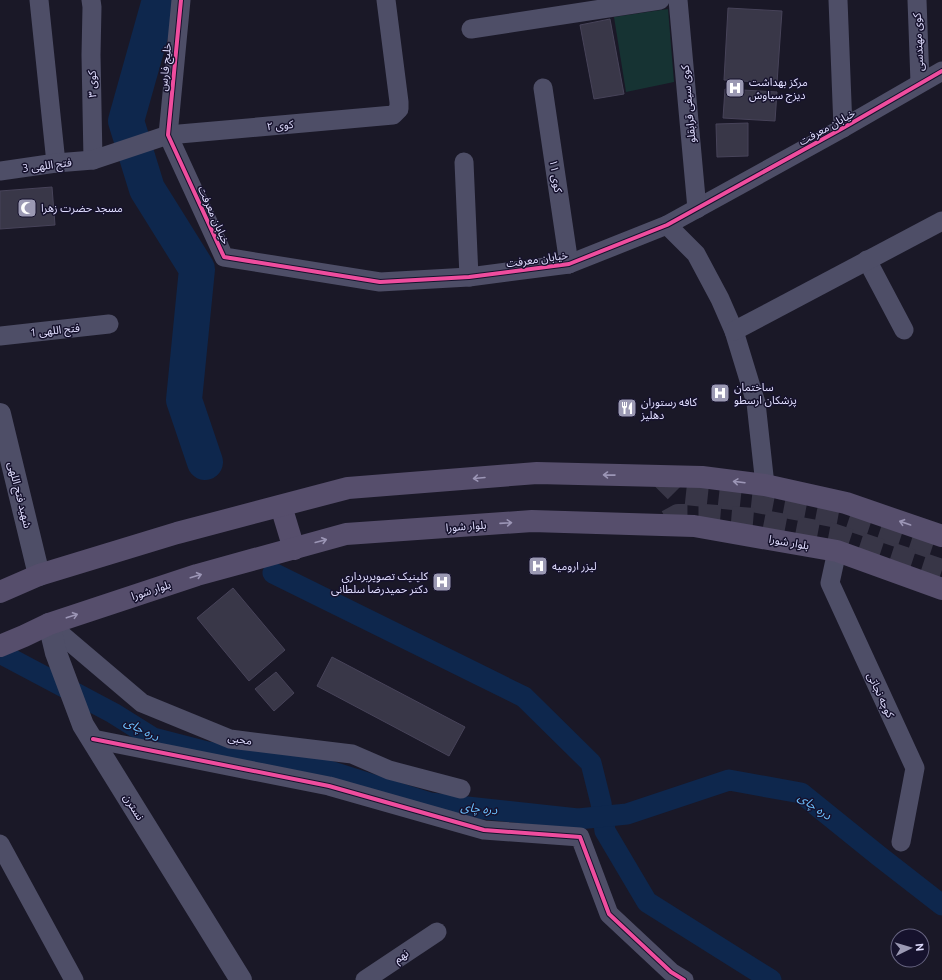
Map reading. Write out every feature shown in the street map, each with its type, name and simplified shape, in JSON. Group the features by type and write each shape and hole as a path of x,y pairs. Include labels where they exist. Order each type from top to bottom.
{"main road":[{"path":"0,592 39,575 177,533 348,488 537,473 702,477 765,485 846,503 942,536"},
{"path":"281,506 294,548"},
{"name":"بلوار شورا","path":"0,646 48,624 197,575 346,534 532,521 694,526 837,551 942,589"}],"street":[{"path":"39,0 56,163"},
{"name":"خلیج فارس","path":"168,135 183,0"},
{"name":"کوی ۲","path":"93,160 168,135 393,115 399,109 399,102 386,0"},
{"path":"471,29 660,0"},
{"name":"کوی سیفی قرابقلو","path":"678,0 697,209"},
{"path":"838,0 843,128"},
{"name":"کوی مهندسی","path":"916,0 920,83"},
{"name":"کوی ۳","path":"91,4 93,160"},
{"name":"خیابان معرفت","path":"168,135 224,257 380,282 469,277 569,264 667,225 843,128 942,71"},
{"name":"کوی ۱۱","path":"543,88 569,264"},
{"name":"فتح اللهی 3","path":"0,171 56,163 93,160"},
{"path":"464,162 469,277"},
{"path":"734,331 942,221"},
{"path":"667,225 696,254 720,299 734,331 756,403 765,485"},
{"path":"867,260 904,330"},
{"name":"فتح اللهی 1","path":"0,336 109,324"},
{"name":"شهید فتح اللهی","path":"0,414 39,575"},
{"name":"کوچه نجاتی","path":"837,551 830,583 915,768 900,842"},
{"name":"نسترن","path":"48,624 56,653 88,732 241,980"},
{"name":"محبی","path":"48,624 142,703 230,739 352,754 389,770 461,789"},
{"path":"88,732 329,786 484,830 580,837 609,914 671,972 684,980"},
{"path":"0,844 74,980"},
{"name":"نهم","path":"365,980 437,932"}],"green space":[{"path":"668,9 674,82 626,92 614,17"}],"building":[{"path":"728,8 782,11 777,83 724,80"},
{"path":"610,19 624,94 594,99 580,25"},
{"path":"725,89 777,92 775,121 723,118"},
{"path":"748,123 748,156 717,157 716,124"},
{"name":"مسجد حضرت زهرا","path":"52,187 55,225 0,229 0,191"},
{"path":"233,588 285,650 249,681 197,618"},
{"path":"332,657 465,727 449,756 317,686"},
{"path":"276,672 294,693 274,711 255,689"}],"waterway":[{"path":"160,0 126,121 147,189 197,269 184,400 205,462"},
{"path":"273,573 524,697 591,763 601,803 605,831 647,902 771,980"},
{"name":"دره چای","path":"0,653 113,713 153,738 207,752 320,768 430,803 578,819 627,814 729,780 801,793 942,905"}],"tunnel":[{"path":"660,476 677,493 752,501 843,518 942,551"},
{"path":"667,521 678,515 704,515 754,519 832,534 942,570"}],"cycle path":[{"path":"181,0 168,135 224,257 380,282 469,277 569,264 667,225 843,128 942,71"},
{"path":"93,739 329,786 484,830 580,837 609,914 671,972 684,980"}],"place":[{"name":"مرکز بهداشت دیزج سیاوش","path":"735,88"},
{"name":"مسجد حضرت زهرا","path":"27,208"},
{"name":"ساختمان پزشکان ارسطو","path":"720,393"},
{"name":"کافه رستوران دهلیز","path":"627,408"},
{"name":"لیزر ارومیه","path":"538,566"},
{"name":"کلینیک تصويربرداري دکتر حمیدرضا سلطانی","path":"442,582"}]}
